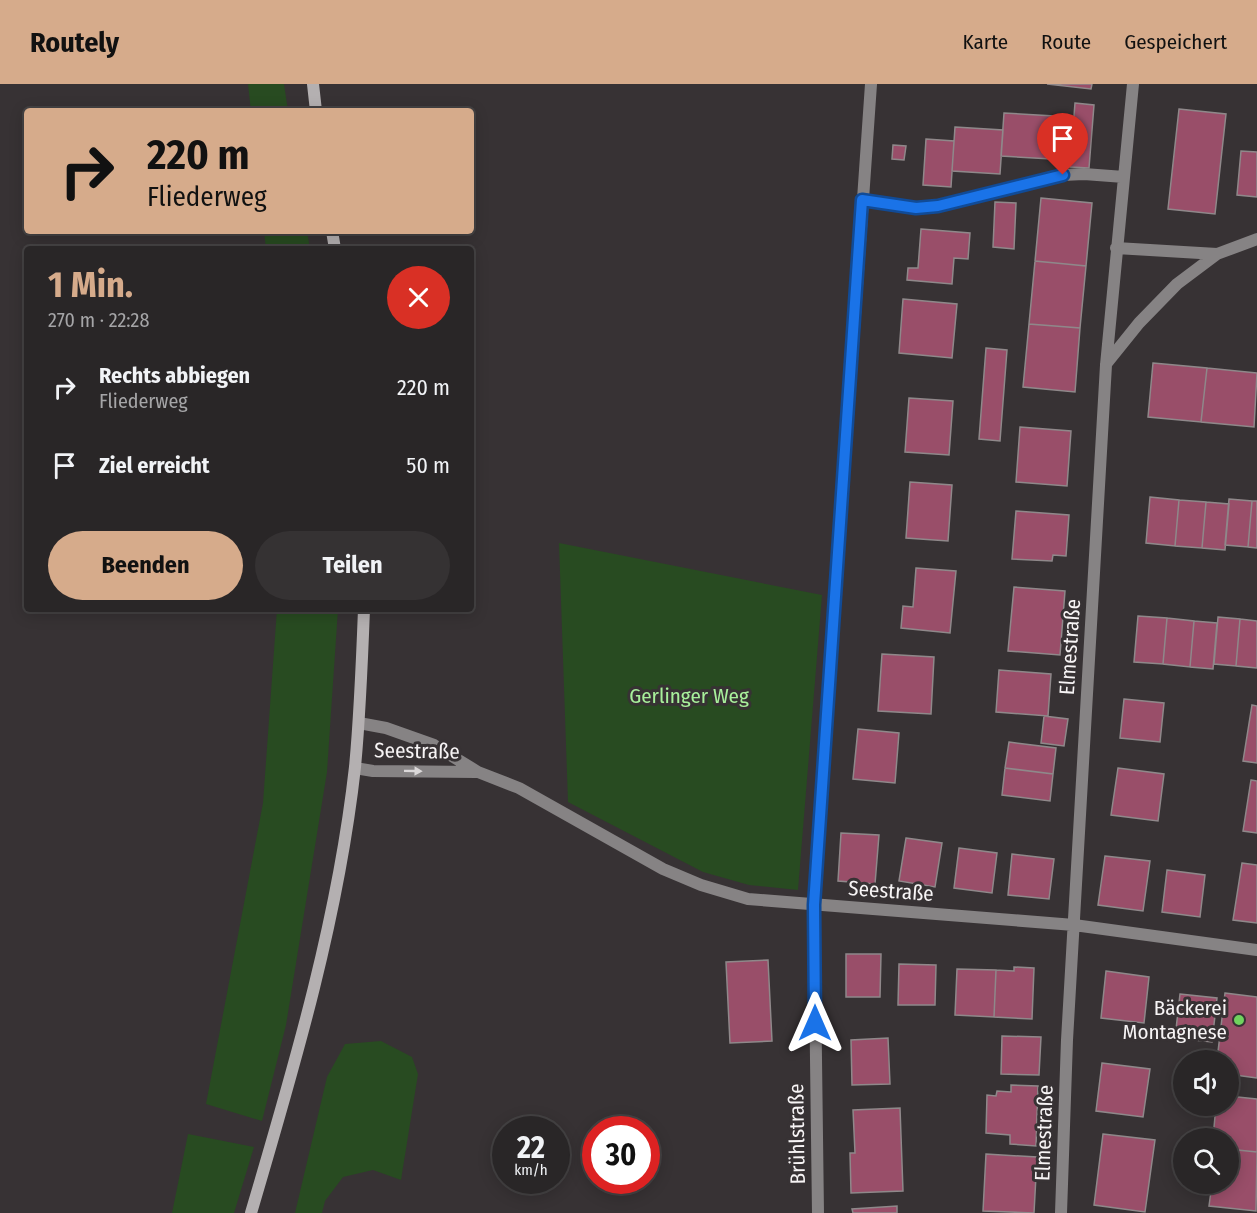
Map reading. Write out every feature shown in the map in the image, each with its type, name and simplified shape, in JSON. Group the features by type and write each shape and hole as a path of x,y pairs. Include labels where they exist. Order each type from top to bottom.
{"main road":[{"path":"313,84 316,108"},
{"path":"251,1213 284,1103 320,965 341,857 355,768 364,612"}],"street":[{"name":"Brühlstraße","path":"818,1213 814,905 871,84"},
{"name":"Elmestraße","path":"1061,1213 1066,1040 1106,365 1132,84"},
{"path":"862,200 916,208 938,206 1063,175 1124,177"},
{"path":"1106,365 1139,323 1177,284 1217,254 1257,239"},
{"path":"1116,248 1217,254"},
{"name":"Seestraße","path":"358,723 386,728 434,745 478,772 519,788 663,870 700,885 748,898 1074,925 1257,950"},
{"name":"Seestraße","path":"355,768 373,771 478,772"}],"green space":[{"path":"248,84 284,84 288,108 251,108"},
{"path":"264,234 308,234 310,246 266,246"},
{"name":"Gerlinger Weg","path":"559,543 822,595 798,890 749,885 703,872 568,802"},
{"path":"277,612 338,612 327,772 286,1025 262,1121 206,1104 263,803"},
{"path":"381,1041 412,1057 418,1074 401,1180 373,1170 343,1177 325,1201 322,1213 295,1213 327,1077 345,1044"},
{"path":"188,1134 254,1147 234,1213 172,1213"}],"building":[{"path":"1047,84 1092,84 1091,89"},
{"path":"1075,103 1094,105 1089,168 1070,167"},
{"path":"1179,109 1226,114 1215,214 1168,209"},
{"path":"1004,113 1054,116 1051,159 1001,156"},
{"path":"955,127 1003,130 1000,174 952,171"},
{"path":"926,139 954,141 951,187 923,185"},
{"path":"893,145 906,146 904,160 892,159"},
{"path":"1241,151 1257,152 1257,197 1237,195"},
{"path":"1041,198 1092,203 1086,266 1035,261"},
{"path":"995,202 1016,203 1014,249 993,247"},
{"path":"921,229 970,233 968,259 954,258 952,284 907,280 908,268 918,268"},
{"path":"1035,261 1086,266 1080,328 1029,324"},
{"path":"903,299 957,304 952,358 899,353"},
{"path":"1029,324 1080,328 1075,392 1023,387"},
{"path":"986,348 1007,350 1000,441 979,439"},
{"path":"1153,363 1207,368 1201,422 1148,417"},
{"path":"1207,368 1257,373 1254,427 1201,422"},
{"path":"909,398 953,401 949,455 905,452"},
{"path":"1020,427 1071,431 1067,486 1016,482"},
{"path":"910,482 952,485 948,541 906,538"},
{"path":"1150,497 1179,500 1175,546 1146,543"},
{"path":"1229,499 1252,501 1248,547 1225,545"},
{"path":"1179,500 1206,502 1202,548 1175,546"},
{"path":"1252,501 1257,501 1257,548 1248,547"},
{"path":"1206,502 1229,504 1225,550 1202,548"},
{"path":"1016,511 1069,515 1066,556 1053,555 1052,561 1012,559"},
{"path":"916,568 956,571 950,633 901,628 903,606 913,607"},
{"path":"1014,587 1065,591 1060,655 1008,651"},
{"path":"1138,616 1167,618 1163,664 1134,662"},
{"path":"1218,617 1240,619 1236,666 1214,664"},
{"path":"1167,618 1194,621 1190,667 1163,664"},
{"path":"1240,619 1257,621 1257,668 1236,666"},
{"path":"1194,621 1217,623 1213,669 1190,667"},
{"path":"882,654 934,657 931,714 878,711"},
{"path":"999,670 1051,674 1048,716 996,712"},
{"path":"1124,699 1164,703 1160,742 1120,738"},
{"path":"1252,705 1257,706 1257,763 1243,761"},
{"path":"1044,716 1068,719 1064,746 1041,743"},
{"path":"858,729 899,733 895,783 853,779"},
{"path":"1009,742 1056,748 1053,774 1005,768"},
{"path":"1005,768 1053,774 1050,801 1002,795"},
{"path":"1118,768 1164,774 1158,821 1111,815"},
{"path":"1251,780 1257,781 1257,833 1243,831"},
{"path":"841,833 879,835 875,884 838,881"},
{"path":"906,838 942,843 935,887 899,881"},
{"path":"959,848 997,853 992,893 954,888"},
{"path":"1012,854 1054,859 1049,899 1008,895"},
{"path":"1105,856 1150,861 1143,911 1098,905"},
{"path":"1242,863 1257,865 1257,923 1233,920"},
{"path":"1167,870 1205,875 1200,917 1162,912"},
{"path":"846,954 881,954 880,997 846,997"},
{"path":"768,960 772,1041 730,1043 726,962"},
{"path":"899,964 936,965 935,1005 898,1005"},
{"path":"1014,967 1034,968 1032,1019 994,1017 996,970 1014,971"},
{"path":"957,969 996,970 994,1017 955,1015"},
{"path":"1106,971 1149,977 1144,1023 1101,1018"},
{"name":"Bäckerei Montagnese","path":"1225,993 1257,997 1257,1078 1239,1076 1239,1050 1218,1050"},
{"path":"1180,994 1217,998 1212,1042 1175,1038"},
{"path":"1002,1036 1041,1037 1039,1075 1001,1074"},
{"path":"888,1038 890,1084 852,1085 851,1040"},
{"path":"1102,1063 1150,1069 1143,1117 1096,1111"},
{"path":"1011,1085 1038,1086 1036,1146 1010,1144 1010,1135 986,1133 987,1095 996,1096 997,1091 1011,1092"},
{"path":"1239,1097 1257,1099 1257,1152 1239,1150 1239,1128 1214,1128 1215,1116 1239,1116"},
{"path":"900,1108 903,1191 851,1193 850,1153 855,1153 853,1110"},
{"path":"1103,1134 1155,1140 1145,1212 1094,1205"},
{"path":"1239,1150 1257,1152 1256,1211 1209,1206 1211,1194 1239,1194"},
{"path":"986,1154 1037,1157 1034,1213 983,1211"},
{"path":"897,1206 897,1213 853,1213 852,1209"}],"place":[{"name":"Bäckerei Montagnese","path":"1239,1020"}],"route":[{"path":"815,1023 814,905 862,200 916,208 938,206 1063,175"}]}
